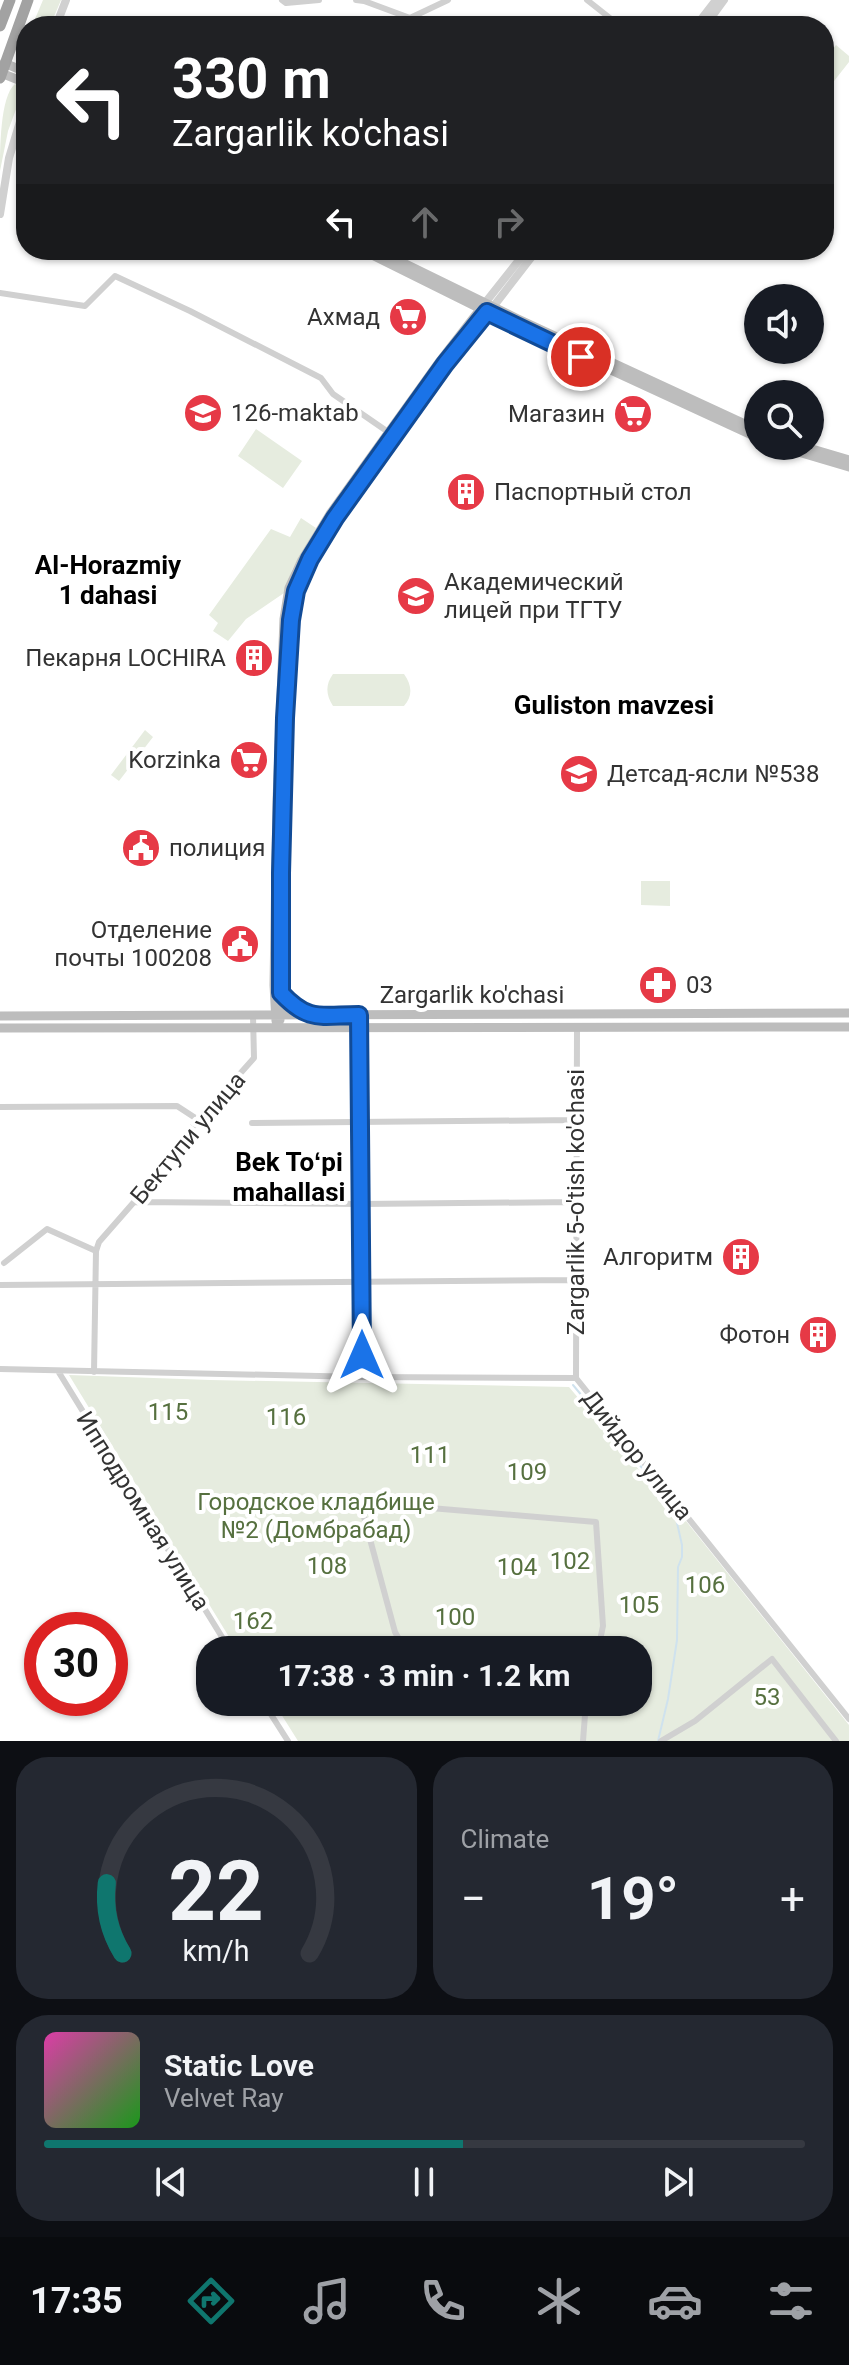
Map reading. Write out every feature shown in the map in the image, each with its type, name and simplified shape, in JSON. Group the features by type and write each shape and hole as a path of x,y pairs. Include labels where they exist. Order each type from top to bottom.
{"highway":[{"path":"0,26 10,0"},
{"path":"1,70 16,31"}],"main road":[{"path":"383,260 744,431"},
{"path":"396,260 486,308 744,424"},
{"path":"278,1028 277,801 289,588 330,514 486,308"},
{"path":"278,1016 281,993 284,749 293,601 304,570 391,434"},
{"path":"824,453 849,460"},
{"path":"824,460 849,467"},
{"path":"281,993 310,1016"},
{"name":"Zargarlik ko'chasi","path":"0,1016 849,1013"},
{"path":"576,1014 577,1027"},
{"path":"642,1014 642,1027"},
{"path":"359,1015 359,1027"},
{"name":"Zargarlik ko'chasi","path":"0,1028 849,1027"}],"street":[{"path":"282,0 286,3 319,0"},
{"path":"356,0 404,16"},
{"path":"414,16 448,0"},
{"path":"587,0 607,16"},
{"path":"704,16 716,0"},
{"path":"0,214 16,135"},
{"path":"486,308 520,260"},
{"path":"486,308 528,260"},
{"path":"0,293 85,306 115,276 321,378 333,394 391,434"},
{"name":"Бектупи улица","path":"96,1251 99,1242 134,1202 172,1150 254,1058 253,1016"},
{"path":"359,1027 362,1355"},
{"name":"Zargarlik 5-o'tish ko'chasi","path":"576,1378 577,1027"},
{"path":"0,1107 177,1106 200,1121"},
{"path":"252,1123 576,1120"},
{"path":"134,1202 576,1202"},
{"path":"4,1263 47,1229 96,1251 94,1372"},
{"path":"0,1285 575,1280"},
{"name":"Дийдор улица","path":"0,1369 576,1378 849,1719"},
{"name":"Ипподромная улица","path":"58,1371 221,1636"},
{"path":"397,1636 360,1502 596,1522 603,1626 601,1636"},
{"path":"662,1740 695,1721 772,1659 836,1741"},
{"path":"272,1716 288,1741"},
{"path":"583,1741 585,1716"}],"green space":[{"path":"43,0 61,0 54,16 36,16"},
{"path":"836,45 849,56 849,62 834,81"},
{"path":"16,85 16,109 0,171 4,111 10,90"},
{"path":"256,429 302,461 283,488 238,456"},
{"path":"301,518 316,528 292,570 284,593 246,619 228,641 213,631 218,623 209,615 271,529 290,537"},
{"path":"333,674 404,674 410,686 409,698 404,706 333,706 327,690"},
{"path":"145,730 153,737 119,781 111,775"},
{"path":"641,881 670,881 670,906 641,905"},
{"name":"Городское кладбище №2 (Домбрабад)","path":"69,1375 569,1387 668,1504 678,1511 849,1725 849,1741 298,1741 282,1716 652,1716 652,1636 228,1636"}],"waterway":[{"path":"573,1385 673,1505 682,1545 678,1567 677,1640 658,1741"}],"place":[{"name":"Ахмад","path":"408,317"},
{"name":"126-maktab","path":"203,413"},
{"name":"Магазин","path":"633,414"},
{"name":"Паспортный стол","path":"466,492"},
{"name":"Академический лицей при ТГТУ","path":"416,596"},
{"name":"Пекарня LOCHIRA","path":"254,658"},
{"name":"Korzinka","path":"249,760"},
{"name":"Детсад-ясли №538","path":"579,774"},
{"name":"полиция","path":"141,848"},
{"name":"Отделение почты 100208","path":"240,944"},
{"name":"03","path":"658,985"},
{"name":"Алгоритм","path":"741,1257"},
{"name":"Фотон","path":"818,1335"}],"district":[{"name":"Al-Horazmiy 1 dahasi","path":"108,580"},
{"name":"Guliston mavzesi","path":"614,705"},
{"name":"Bek Toʻpi mahallasi","path":"289,1177"}],"route":[{"path":"362,1355 359,1015 310,1016 281,993 284,749 293,601 304,570 335,518 445,364 487,312 581,357"}],"park label":[{"name":"115","path":"168,1412"},
{"name":"116","path":"286,1417"},
{"name":"111","path":"430,1455"},
{"name":"109","path":"527,1472"},
{"name":"102","path":"570,1561"},
{"name":"108","path":"327,1566"},
{"name":"104","path":"517,1567"},
{"name":"106","path":"705,1585"},
{"name":"105","path":"639,1605"},
{"name":"100","path":"455,1617"},
{"name":"162","path":"253,1621"},
{"name":"53","path":"767,1697"}]}
